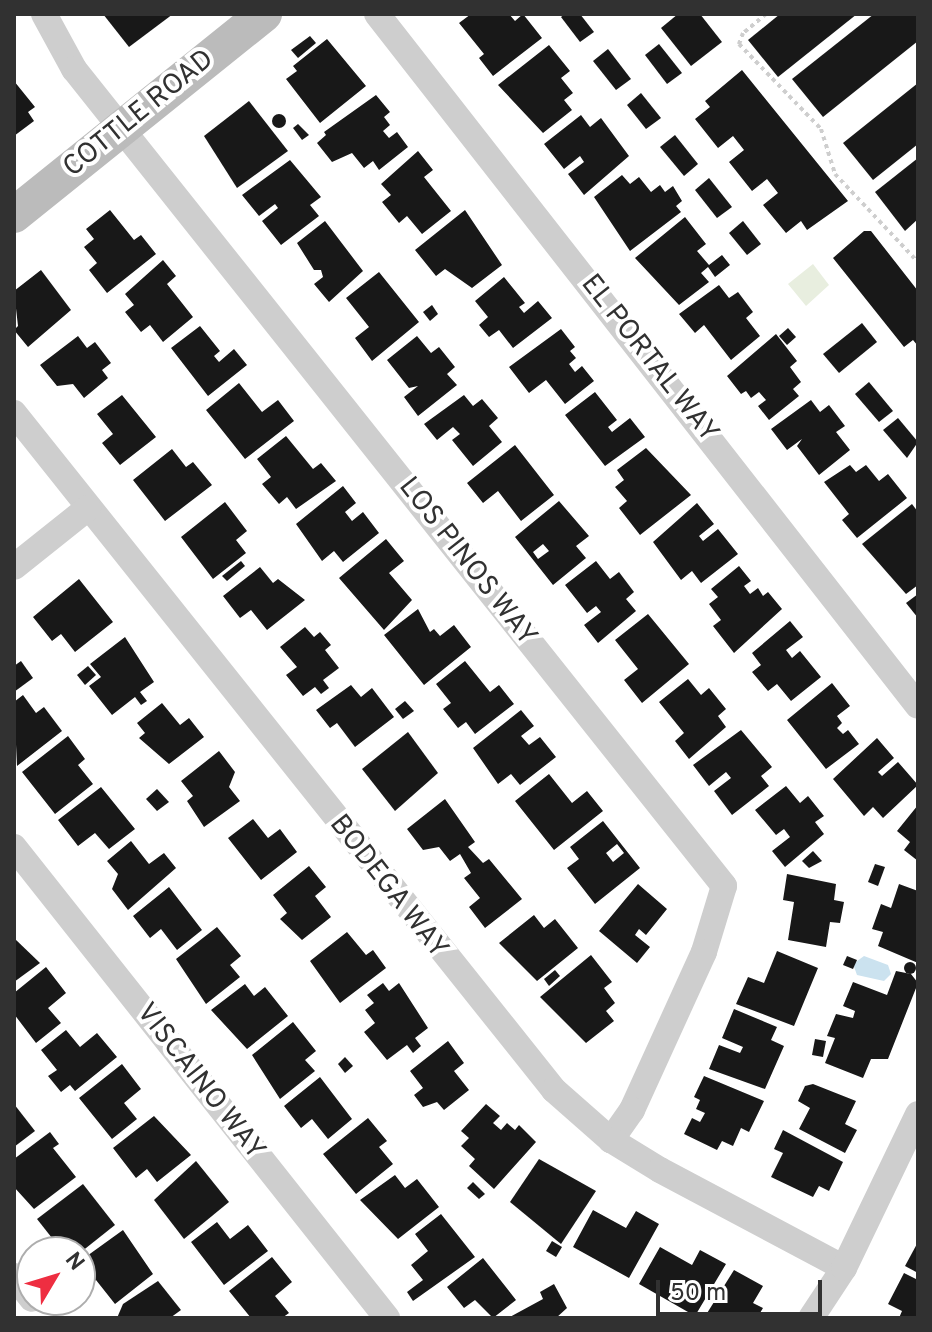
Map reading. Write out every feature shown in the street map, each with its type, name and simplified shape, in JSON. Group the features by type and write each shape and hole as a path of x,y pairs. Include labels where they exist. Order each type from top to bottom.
{"street":[{"name":"LOS PINOS WAY","path":"44,14 74,69 724,886 704,952 632,1110 611,1140"},
{"name":"COTTLE ROAD","path":"14,215 264,14"},
{"name":"EL PORTAL WAY","path":"377,14 918,706"},
{"name":"BODEGA WAY","path":"14,413 491,1017 554,1090 611,1140 844,1268"},
{"path":"14,567 88,508"},
{"name":"VISCAINO WAY","path":"14,847 387,1318"},
{"path":"811,1318 844,1268 918,1114"}],"path":[{"path":"766,14 743,33 739,44 821,129 835,174 918,262"}],"green space":[{"path":"813,264 829,285 806,306 788,284"}],"water":[{"path":"864,956 888,965 891,974 884,981 857,975 853,964"}],"building":[{"path":"103,14 173,14 129,47"},
{"path":"471,14 509,14 515,21 523,14 542,38 493,76 479,58 484,54 459,23"},
{"path":"580,14 594,32 580,42 561,17"},
{"path":"678,14 700,14 722,42 691,66 661,28"},
{"path":"780,14 857,14 778,77 748,40"},
{"path":"874,14 918,14 918,41 823,117 792,79"},
{"path":"310,36 316,43 298,58 291,50"},
{"path":"327,39 366,86 320,123 286,79 297,71 293,66"},
{"path":"659,44 682,73 667,84 645,55"},
{"path":"549,45 570,71 561,78 573,93 564,100 572,110 543,133 498,85"},
{"path":"608,49 631,79 616,90 593,61"},
{"path":"742,70 848,201 807,230 801,221 786,233 763,205 778,193 767,179 752,191 729,162 744,150 733,136 718,148 695,119 710,107 705,101"},
{"path":"14,81 35,107 28,112 34,121 14,136"},
{"path":"918,83 918,144 873,180 843,143"},
{"path":"641,93 661,118 646,129 627,105"},
{"path":"376,95 390,112 384,117 390,125 383,131 389,138 397,132 408,147 379,170 373,161 364,168 352,153 332,162 317,143 326,135 324,132"},
{"path":"249,101 288,151 237,188 204,136"},
{"path":"279,114 286,121 279,128 272,121"},
{"path":"581,115 590,127 601,118 629,156 584,195 568,174 584,162 580,156 564,169 544,144"},
{"path":"298,124 309,135 302,140 293,128"},
{"path":"675,135 698,164 684,176 660,147"},
{"path":"418,151 433,170 424,177 451,211 422,234 407,216 399,223 382,202 391,195 381,184"},
{"path":"918,158 918,219 905,231 875,192"},
{"path":"290,160 321,197 310,205 319,216 281,245 262,221 278,208 275,204 259,216 242,195"},
{"path":"622,175 630,184 639,177 651,192 660,185 665,192 673,186 682,201 676,206 681,212 630,251 594,197"},
{"path":"709,178 732,207 717,218 695,190"},
{"path":"110,210 134,240 141,235 156,254 107,293 89,270 97,263 84,247 94,239 86,229"},
{"path":"465,210 502,265 472,288 445,269 436,276 415,250"},
{"path":"685,217 706,244 697,251 709,265 722,255 730,265 715,277 708,267 701,273 709,282 679,305 635,258"},
{"path":"325,221 363,271 329,302 314,284 323,277 321,270 314,270 297,243"},
{"path":"743,221 761,244 747,255 729,233"},
{"path":"864,231 871,231 918,291 918,346 913,340 904,347 833,258"},
{"path":"163,260 176,276 167,284 193,317 163,342 150,325 141,332 125,312 134,305 125,294"},
{"path":"41,270 71,310 28,347 14,330 18,326 14,291"},
{"path":"379,272 419,322 372,361 355,338 369,327 346,298"},
{"path":"504,277 525,303 519,307 524,313 538,301 552,318 513,348 499,330 489,337 479,325 488,317 475,301"},
{"path":"719,285 729,298 738,292 753,312 746,318 760,336 731,360 704,325 695,333 679,314"},
{"path":"432,305 438,314 430,321 423,312"},
{"path":"862,323 877,342 839,373 823,354"},
{"path":"200,326 220,351 214,356 219,362 234,349 247,365 208,396 171,348"},
{"path":"788,328 796,337 787,345 779,336"},
{"path":"561,329 575,347 570,351 576,358 569,364 575,372 582,366 594,381 565,404 546,380 529,393 509,367"},
{"path":"776,334 797,361 790,367 801,382 793,389 799,396 769,420 758,406 766,400 759,392 751,398 746,391 741,394 727,376"},
{"path":"78,336 87,348 95,342 111,363 102,370 108,378 84,398 73,384 57,386 40,365"},
{"path":"417,336 431,353 439,347 455,367 447,374 457,385 418,416 404,397 418,386 409,388 387,360"},
{"path":"869,382 893,411 879,422 855,394"},
{"path":"239,383 262,412 278,400 294,421 245,459 206,410"},
{"path":"595,392 617,420 608,427 612,432 630,418 645,437 605,466 565,415"},
{"path":"122,395 156,437 120,465 102,443 113,434 97,414"},
{"path":"464,395 473,406 482,399 498,418 489,426 502,442 473,466 452,440 460,434 453,427 437,440 424,424"},
{"path":"811,400 820,412 829,405 845,426 836,432 850,450 819,475 797,446 802,439 787,450 771,429"},
{"path":"898,418 918,442 907,458 883,430"},
{"path":"286,436 313,469 321,463 336,481 296,509 287,497 279,504 262,484 271,477 257,459"},
{"path":"515,445 554,495 521,521 498,491 483,503 467,483"},
{"path":"646,448 691,495 640,535 619,508 627,501 615,487 624,480 617,470"},
{"path":"172,449 186,467 193,462 212,485 165,521 133,480"},
{"path":"850,465 856,472 866,465 879,481 888,474 907,498 857,538 842,520 849,514 824,482"},
{"path":"343,486 356,503 345,512 352,521 363,512 379,533 343,562 334,551 322,561 296,524"},
{"path":"559,501 589,536 576,546 586,558 553,585 515,537","holes":["543,544 549,551 538,559 533,552"]},
{"path":"225,502 247,531 236,540 246,553 213,579 181,537"},
{"path":"697,503 714,524 699,536 703,541 718,529 738,554 701,583 692,571 681,580 653,542"},
{"path":"912,504 918,512 918,585 906,594 862,544"},
{"path":"386,539 404,561 389,573 412,600 384,630 339,578"},
{"path":"241,561 245,566 227,581 222,576"},
{"path":"596,561 610,579 619,572 634,592 626,599 636,611 598,643 584,625 601,612 596,606 587,613 565,585"},
{"path":"739,566 751,581 744,586 750,594 758,588 763,596 768,592 782,609 734,653 713,626 721,620 709,604 718,597 711,589"},
{"path":"260,567 273,583 278,579 305,600 267,630 251,610 240,618 223,596"},
{"path":"79,579 113,622 75,652 61,634 52,641 33,617"},
{"path":"918,594 918,618 906,603"},
{"path":"418,609 430,632 434,629 440,636 454,625 471,647 424,685 384,635"},
{"path":"648,614 689,664 642,703 624,680 638,669 615,640"},
{"path":"790,621 803,637 786,650 792,658 800,651 821,677 791,701 777,684 768,691 752,672 761,665 752,653"},
{"path":"305,627 314,637 320,632 331,645 325,650 339,668 323,680 329,688 321,694 315,687 303,696 286,675 297,667 280,647"},
{"path":"125,637 154,682 140,692 147,701 141,705 135,697 112,715 89,686 101,677 90,664"},
{"path":"21,661 33,678 14,692 14,666"},
{"path":"465,661 490,692 499,685 514,704 475,734 466,722 458,728 443,709 451,703 436,684"},
{"path":"88,666 96,675 85,685 77,675"},
{"path":"688,679 701,695 709,688 726,709 718,716 726,727 689,759 675,741 684,733 659,702"},
{"path":"832,683 850,706 837,716 842,723 837,728 843,734 848,730 859,744 826,769 787,720"},
{"path":"351,685 361,697 372,688 394,717 355,747 337,723 330,728 316,710"},
{"path":"23,695 36,713 44,707 62,731 17,766 14,702"},
{"path":"405,701 414,711 403,719 395,709"},
{"path":"162,703 180,725 189,718 204,737 169,764 139,738 145,733 137,723"},
{"path":"521,710 534,726 521,736 529,745 540,737 556,757 520,785 511,774 498,784 473,748"},
{"path":"741,730 772,767 761,776 769,786 732,815 714,791 731,778 726,772 709,786 693,765"},
{"path":"408,732 438,773 395,811 362,769"},
{"path":"68,736 85,759 78,765 93,784 55,814 22,772"},
{"path":"877,738 894,758 878,772 882,776 898,762 918,785 883,818 873,807 864,816 833,779"},
{"path":"219,751 235,772 229,787 240,801 204,827 187,801 193,796 181,781"},
{"path":"549,774 572,803 587,791 603,811 554,850 515,801"},
{"path":"786,786 800,803 808,796 824,816 815,822 824,834 785,867 772,851 790,837 784,829 776,835 755,810"},
{"path":"101,787 135,829 109,849 95,833 78,846 58,820"},
{"path":"157,789 169,802 157,811 146,799"},
{"path":"445,799 475,842 468,847 483,863 489,859 522,899 485,928 469,907 480,898 464,878 471,873 460,854 450,861 439,847 423,850 407,829"},
{"path":"918,805 918,861 904,850 910,842 897,831"},
{"path":"253,819 268,838 280,829 297,852 261,880 228,838"},
{"path":"603,821 640,868 595,904 567,868 579,859 570,847","holes":["617,844 624,853 613,862 606,853"]},
{"path":"131,841 149,864 164,853 176,868 128,910 112,889 118,874 107,861"},
{"path":"813,851 822,861 809,868 802,861"},
{"path":"875,864 885,867 878,886 868,882"},
{"path":"309,866 326,887 315,896 331,917 302,940 280,919 287,913 273,895"},
{"path":"787,874 836,884 834,900 844,902 840,923 830,922 826,947 788,940 794,902 783,900"},
{"path":"638,884 667,909 646,935 639,929 635,935 650,947 637,963 599,931"},
{"path":"899,884 918,891 918,963 878,946 883,932 872,929 881,904 891,908"},
{"path":"169,887 202,930 177,950 161,929 150,938 133,916"},
{"path":"534,915 544,928 555,919 578,948 537,981 499,943"},
{"path":"217,927 241,956 230,965 240,977 206,1004 176,959"},
{"path":"347,932 366,955 373,950 386,968 340,1003 310,961"},
{"path":"14,938 40,963 14,982"},
{"path":"777,951 818,968 794,1026 736,1004 748,977 764,983"},
{"path":"591,955 612,982 604,988 615,1003 606,1011 614,1021 586,1043 540,997"},
{"path":"847,956 857,960 853,969 843,965"},
{"path":"910,962 916,968 910,974 904,968"},
{"path":"46,967 66,993 48,1008 61,1023 36,1043 14,1014 14,993"},
{"path":"555,970 560,976 549,986 544,979"},
{"path":"896,971 911,974 918,983 888,1059 871,1059 863,1078 825,1063 835,1038 827,1036 836,1014 853,1018 855,1011 843,1006 853,982 887,995"},
{"path":"383,983 389,991 399,983 428,1028 415,1038 421,1046 413,1053 407,1045 387,1060 364,1032 375,1023 365,1010 374,1003 367,995"},
{"path":"245,984 254,996 265,987 288,1016 247,1049 211,1010"},
{"path":"734,1009 777,1027 771,1040 784,1046 765,1089 709,1069 719,1045 740,1053 743,1047 722,1038"},
{"path":"293,1022 316,1051 305,1060 315,1071 280,1099 252,1055"},
{"path":"66,1030 80,1047 97,1033 117,1057 75,1091 70,1085 61,1092 48,1076 57,1070 41,1050"},
{"path":"815,1039 826,1041 823,1057 812,1055"},
{"path":"448,1041 464,1063 454,1071 469,1090 444,1110 437,1102 423,1107 414,1095 423,1088 410,1071"},
{"path":"345,1057 353,1066 345,1073 338,1064"},
{"path":"122,1064 141,1089 124,1103 137,1119 112,1139 79,1098"},
{"path":"704,1076 764,1101 749,1132 741,1128 733,1146 722,1141 717,1150 684,1134 692,1118 700,1122 705,1113 696,1109 700,1100 694,1097"},
{"path":"320,1077 352,1119 328,1139 312,1119 301,1128 284,1106"},
{"path":"813,1084 856,1101 845,1124 857,1130 845,1153 799,1129 810,1108 798,1101 805,1086"},
{"path":"14,1104 35,1131 14,1147"},
{"path":"486,1104 500,1116 493,1123 501,1130 507,1123 515,1130 519,1125 536,1142 494,1189 469,1166 475,1159 461,1146 469,1138 461,1131"},
{"path":"154,1116 191,1155 157,1182 147,1169 136,1178 113,1148"},
{"path":"368,1118 387,1141 379,1147 393,1164 356,1194 323,1154"},
{"path":"783,1130 843,1162 829,1191 819,1186 813,1197 771,1177 783,1153 774,1149"},
{"path":"50,1132 59,1144 53,1148 76,1177 34,1209 14,1187 14,1159"},
{"path":"539,1159 596,1191 561,1244 510,1202"},
{"path":"196,1161 229,1202 184,1239 154,1200"},
{"path":"395,1175 405,1188 417,1179 439,1207 398,1239 360,1200"},
{"path":"473,1182 485,1194 479,1199 467,1188"},
{"path":"83,1184 115,1225 96,1240 96,1236 50,1236 37,1219"},
{"path":"593,1210 626,1228 636,1211 659,1224 629,1278 573,1247"},
{"path":"441,1214 475,1257 413,1301 407,1292 423,1280 411,1265 428,1251 415,1234"},
{"path":"217,1222 230,1239 248,1225 268,1251 224,1285 191,1242"},
{"path":"123,1230 153,1274 115,1304 96,1280 96,1249"},
{"path":"552,1241 562,1247 556,1257 546,1251"},
{"path":"918,1242 918,1273 905,1266"},
{"path":"660,1247 692,1265 700,1250 726,1264 695,1316 639,1284"},
{"path":"272,1257 292,1282 275,1296 289,1313 282,1318 251,1318 229,1291"},
{"path":"483,1258 516,1300 493,1318 475,1300 464,1308 447,1287"},
{"path":"734,1270 763,1286 753,1303 763,1308 757,1318 704,1318"},
{"path":"904,1273 918,1280 918,1318 899,1318 902,1311 888,1304"},
{"path":"158,1281 181,1310 170,1318 117,1318 123,1304"},
{"path":"554,1284 567,1308 556,1318 508,1318 543,1299 540,1292"}]}
